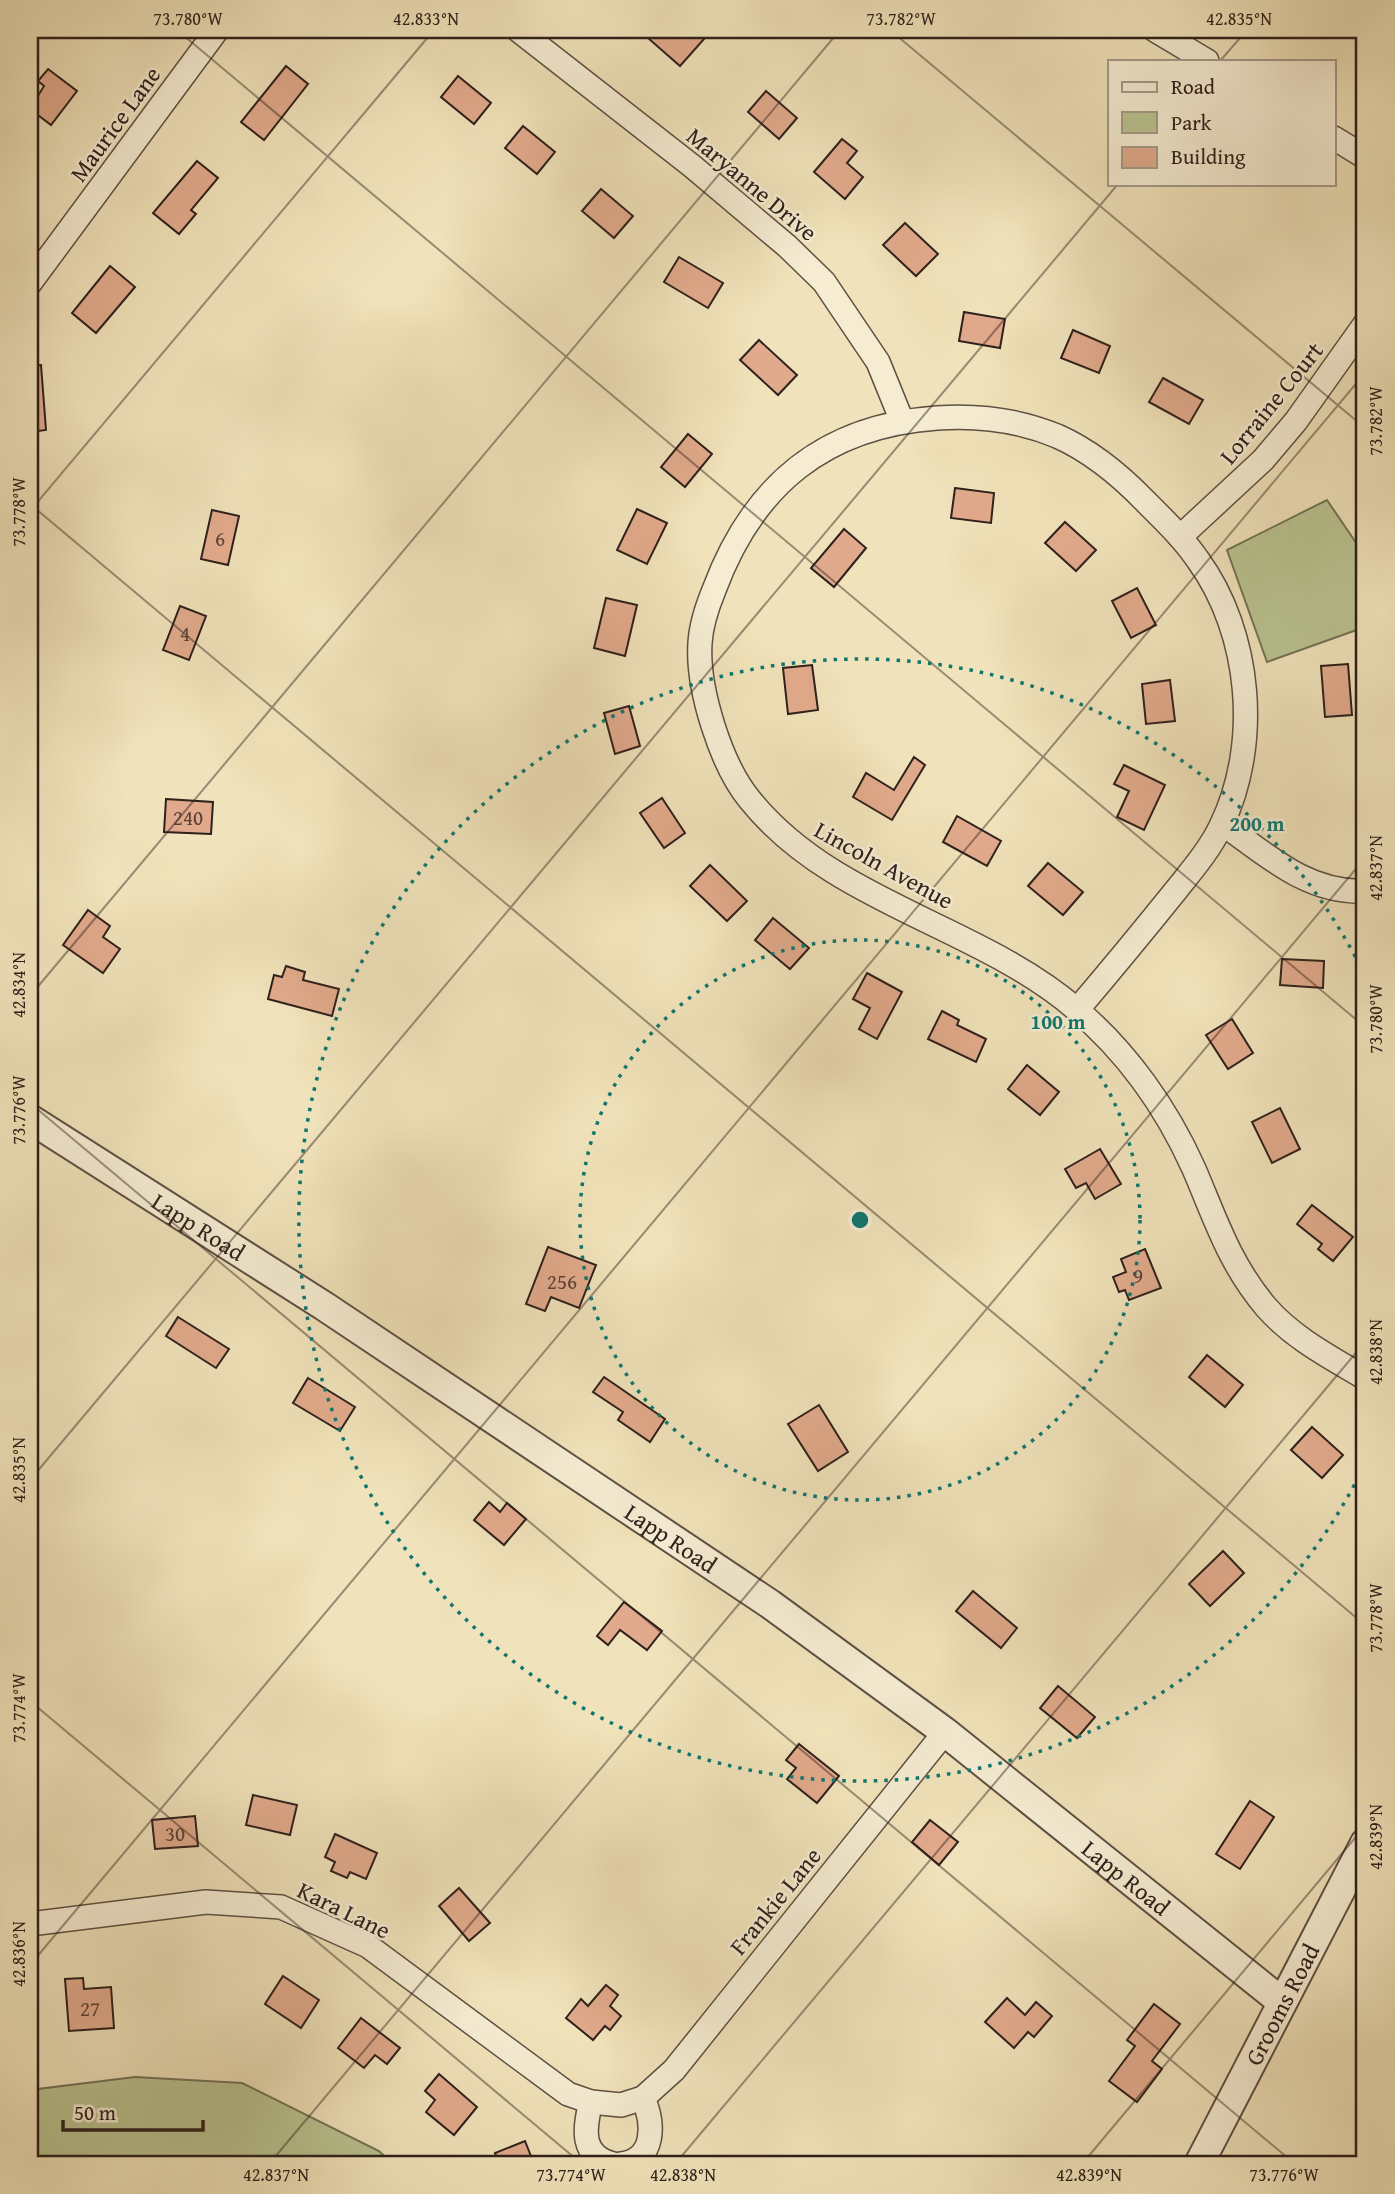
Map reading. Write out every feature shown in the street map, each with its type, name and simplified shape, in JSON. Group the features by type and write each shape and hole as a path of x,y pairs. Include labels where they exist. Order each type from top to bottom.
{"street":[{"name":"Maurice Lane","path":"30,282 217,30"},
{"name":"Maryanne Drive","path":"518,30 692,166 787,246 824,282 878,362 902,421"},
{"path":"1154,30 1205,60"},
{"path":"1336,139 1365,157"},
{"name":"Lorraine Court","path":"1180,537 1263,460 1296,421 1365,324"},
{"name":"Lincoln Avenue","path":"1077,1010 1204,855 1223,824 1239,771 1244,724 1244,687 1238,645 1224,610 1202,564 1180,537 1121,476 1090,454 1057,436 1006,421 968,416 902,421 844,438 816,452 789,474 755,513 726,558 707,608 699,640 701,673 721,746 747,798 789,841 850,881 1024,969 1077,1010 1114,1046 1149,1089 1193,1167 1228,1253 1266,1307 1288,1329 1365,1378"},
{"path":"1223,824 1294,874 1323,887 1347,892 1365,891"},
{"name":"Lapp Road","path":"30,1119 324,1306 759,1597 945,1732 1282,2002"},
{"name":"Frankie Lane","path":"643,2098 674,2070 945,1732"},
{"name":"Grooms Road","path":"1199,2164 1365,1843"},
{"name":"Kara Lane","path":"30,1924 206,1902 281,1907 368,1947 568,2094 591,2102 621,2105 643,2098"},
{"path":"621,2164 638,2158 651,2138 649,2113 643,2098"},
{"path":"591,2102 584,2134 587,2146 594,2155 613,2164"}],"green space":[{"path":"1327,500 1365,556 1365,627 1267,662 1227,550"},
{"path":"135,2077 242,2083 379,2151 393,2164 30,2164 30,2090"}],"building":[{"path":"656,30 712,30 680,66 648,38"},
{"path":"286,66 308,84 264,140 241,122"},
{"path":"48,69 77,91 51,125 30,109 44,86 38,81"},
{"path":"458,76 491,103 474,124 441,97"},
{"path":"766,91 797,118 779,139 748,112"},
{"path":"523,126 555,152 537,174 505,148"},
{"path":"842,139 857,151 847,163 863,177 845,199 814,172"},
{"path":"197,161 218,178 191,210 196,214 179,234 153,213"},
{"path":"601,189 633,216 614,238 582,211"},
{"path":"905,223 938,254 916,276 883,245"},
{"path":"679,257 723,283 708,308 664,282"},
{"path":"110,266 135,287 96,333 72,313"},
{"path":"964,312 1005,319 1000,348 959,341"},
{"path":"1073,330 1110,346 1099,373 1061,358"},
{"path":"759,340 797,375 778,395 740,360"},
{"path":"41,365 46,430 30,432 30,366"},
{"path":"1163,378 1203,400 1189,424 1149,402"},
{"path":"688,434 712,454 685,487 661,467"},
{"path":"955,488 994,493 991,523 951,518"},
{"path":"637,509 667,523 647,564 617,550"},
{"path":"212,510 239,516 228,565 201,559"},
{"path":"1065,522 1096,550 1076,571 1045,543"},
{"path":"844,529 866,548 834,587 811,568"},
{"path":"1137,588 1156,625 1131,638 1112,601"},
{"path":"606,598 637,605 625,656 594,648"},
{"path":"180,606 206,616 189,660 163,650"},
{"path":"1348,664 1352,715 1325,717 1321,666"},
{"path":"812,665 818,710 788,714 783,668"},
{"path":"1170,680 1175,721 1146,724 1142,684"},
{"path":"629,706 640,746 615,754 604,713"},
{"path":"914,757 925,765 892,820 853,797 866,773 894,790"},
{"path":"1124,765 1165,785 1144,830 1117,817 1129,791 1114,784"},
{"path":"662,798 685,833 664,848 640,813"},
{"path":"166,799 213,802 211,834 164,832"},
{"path":"957,816 1001,841 987,866 943,842"},
{"path":"1048,863 1083,892 1063,915 1028,886"},
{"path":"710,865 747,901 727,921 690,886"},
{"path":"88,910 110,926 103,937 120,949 103,973 63,945"},
{"path":"773,918 809,948 790,969 755,940"},
{"path":"1282,959 1324,961 1323,988 1280,985"},
{"path":"286,966 305,972 303,980 339,989 332,1016 268,999 274,975 282,977"},
{"path":"867,973 902,992 877,1039 859,1029 870,1008 853,999"},
{"path":"942,1011 959,1020 957,1025 986,1039 976,1062 928,1039"},
{"path":"1232,1019 1253,1053 1228,1069 1206,1035"},
{"path":"1027,1065 1059,1092 1040,1115 1008,1089"},
{"path":"1280,1108 1300,1149 1272,1163 1252,1122"},
{"path":"1100,1149 1121,1184 1095,1199 1086,1183 1076,1188 1065,1169"},
{"path":"1312,1205 1353,1237 1333,1261 1318,1249 1322,1244 1297,1224"},
{"path":"548,1247 596,1265 579,1308 551,1297 545,1311 526,1304"},
{"path":"1145,1249 1161,1288 1129,1300 1125,1290 1119,1292 1113,1277 1126,1272 1121,1259"},
{"path":"178,1317 229,1349 216,1368 166,1336"},
{"path":"1207,1355 1243,1385 1225,1407 1189,1377"},
{"path":"604,1377 665,1419 650,1442 618,1420 623,1412 593,1392"},
{"path":"308,1378 355,1407 340,1431 293,1403"},
{"path":"819,1405 848,1452 818,1471 788,1424"},
{"path":"1312,1427 1343,1455 1322,1478 1291,1450"},
{"path":"489,1502 500,1512 507,1503 526,1519 504,1545 474,1520"},
{"path":"1223,1551 1244,1573 1210,1606 1189,1584"},
{"path":"973,1591 1017,1628 1001,1648 956,1611"},
{"path":"624,1602 662,1631 647,1650 620,1630 608,1645 597,1636"},
{"path":"1058,1686 1095,1717 1077,1738 1040,1708"},
{"path":"799,1744 839,1776 817,1803 787,1779 796,1768 786,1760"},
{"path":"253,1795 297,1805 290,1835 246,1825"},
{"path":"1250,1801 1274,1817 1240,1869 1216,1854"},
{"path":"195,1816 198,1846 155,1849 152,1820"},
{"path":"930,1820 958,1842 939,1865 912,1842"},
{"path":"335,1834 377,1853 366,1879 350,1872 347,1878 331,1871 335,1862 325,1857"},
{"path":"459,1888 490,1923 469,1941 439,1906"},
{"path":"283,1976 319,2000 301,2028 265,2004"},
{"path":"83,1978 84,1989 111,1987 114,2028 69,2031 65,1979"},
{"path":"606,1985 618,1995 610,2006 621,2016 610,2030 605,2026 593,2040 566,2018 581,1999 588,2006"},
{"path":"1007,1998 1025,2015 1036,2002 1052,2016 1034,2037 1028,2032 1014,2048 985,2022"},
{"path":"1154,2004 1180,2024 1152,2061 1162,2069 1137,2102 1109,2081 1135,2046 1127,2040"},
{"path":"361,2018 400,2048 387,2064 375,2055 364,2068 338,2048"},
{"path":"439,2074 477,2107 454,2135 426,2112 435,2100 425,2091"},
{"path":"525,2141 534,2164 499,2164 495,2153"}]}
